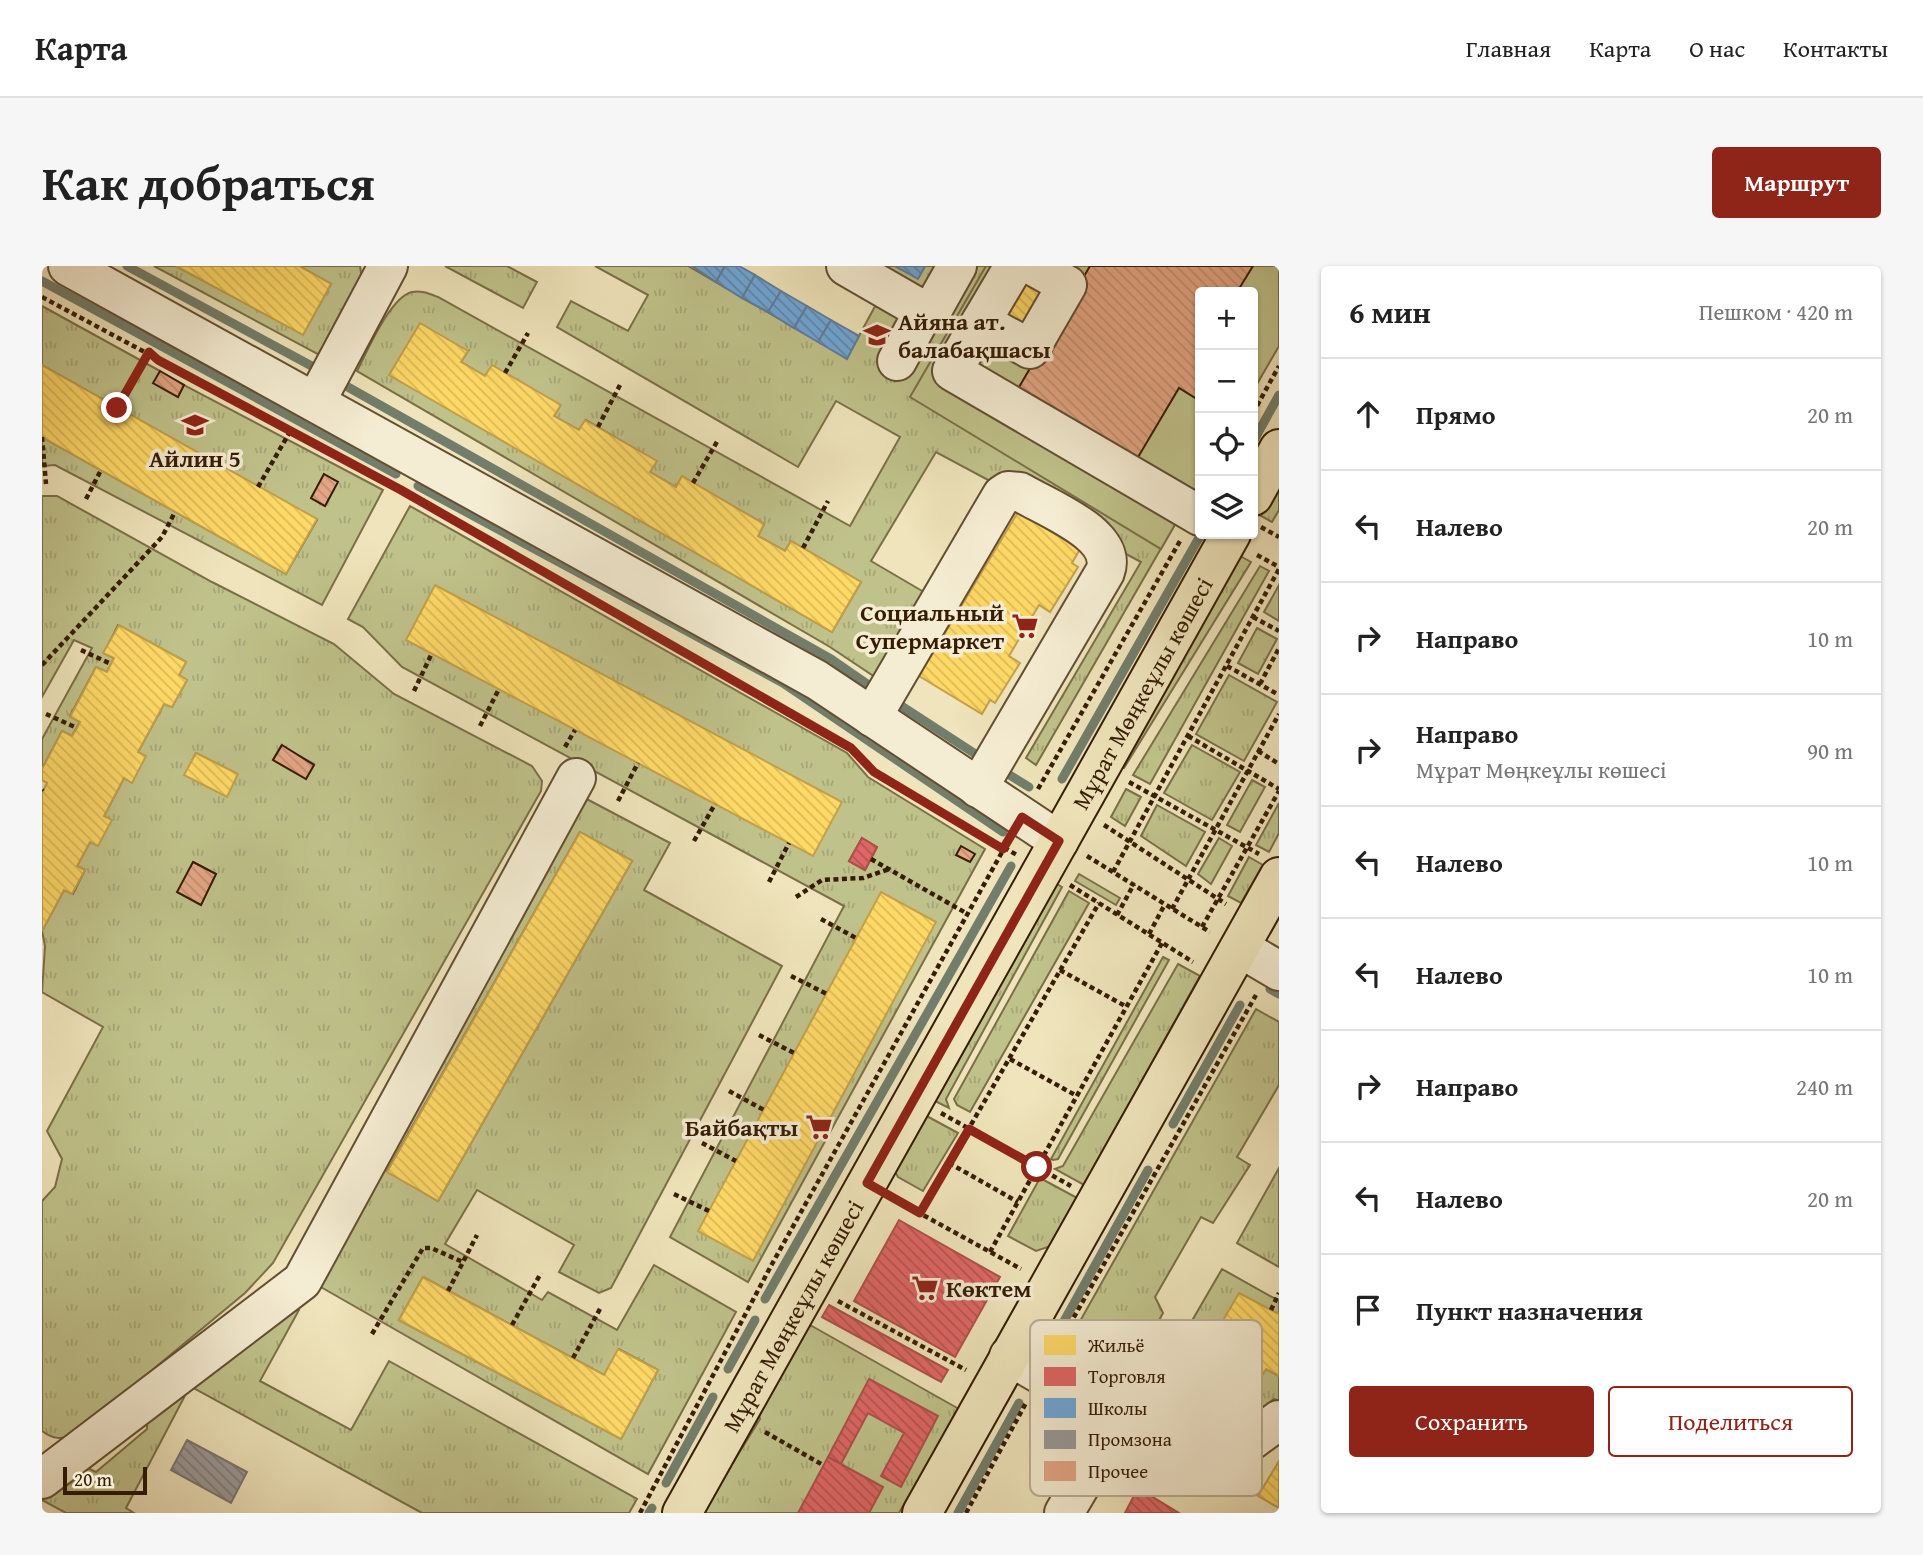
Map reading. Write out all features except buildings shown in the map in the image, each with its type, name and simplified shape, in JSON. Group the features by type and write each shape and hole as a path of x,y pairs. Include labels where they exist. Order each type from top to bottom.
{"main road":[{"path":"1258,487 1279,449"},
{"name":"Мұрат Мөңкеұлы көшесі","path":"682,1513 867,1183 1068,846 1228,539"},
{"path":"1036,1320 1050,1285 1231,932 1272,867"},
{"path":"922,1513 1015,1371 1030,1334"}],"street":[{"path":"68,266 817,680 978,788 1012,833 1068,846"},
{"path":"316,401 388,266"},
{"path":"846,266 924,311"},
{"path":"897,361 924,311 934,307 957,266"},
{"path":"1014,266 952,371 1195,513"},
{"path":"981,321 1030,349 1067,285 1033,266"},
{"path":"872,717 1002,495 1008,491 1020,492 1096,536 1107,552 1109,561 1105,572 978,788"},
{"path":"46,1469 302,1281 576,778"},
{"path":"1231,932 1275,969"},
{"path":"1015,1371 1030,1378"},
{"path":"1262,1433 1279,1420"},
{"path":"1064,1513 1074,1496"}],"path":[{"path":"42,296 303,437"},
{"path":"505,373 528,333"},
{"path":"117,408 149,352"},
{"path":"1258,404 1279,366"},
{"path":"598,427 620,386"},
{"path":"258,487 291,430"},
{"path":"42,437 46,484"},
{"path":"694,483 718,440"},
{"path":"86,499 101,470"},
{"path":"803,548 828,501"},
{"path":"42,665 162,537 175,512"},
{"path":"640,1513 772,1264 967,913 1195,520"},
{"path":"460,524 851,748 874,772 1012,833"},
{"path":"1113,872 1279,569"},
{"path":"1253,617 1279,631"},
{"path":"1260,684 1279,648"},
{"path":"81,650 111,664"},
{"path":"414,691 432,653"},
{"path":"1227,666 1279,695"},
{"path":"480,726 499,689"},
{"path":"46,714 77,728"},
{"path":"1172,908 1258,751 1278,722 1279,714"},
{"path":"1188,736 1279,790 1202,927"},
{"path":"1258,751 1279,764"},
{"path":"618,800 639,763"},
{"path":"1124,779 1247,848 1272,867"},
{"path":"694,841 715,804"},
{"path":"1099,822 1218,899 1231,932"},
{"path":"769,882 789,843"},
{"path":"1068,846 1202,927 1231,932"},
{"path":"871,859 967,913"},
{"path":"796,897 822,880 863,878 889,869"},
{"path":"1065,881 1203,968"},
{"path":"1117,915 1134,884"},
{"path":"920,1213 1099,904"},
{"path":"1149,934 1165,904"},
{"path":"821,919 856,938"},
{"path":"990,1252 1163,943"},
{"path":"1048,1320 1275,969"},
{"path":"1060,970 1127,1007"},
{"path":"791,976 827,994"},
{"path":"759,1035 794,1054"},
{"path":"1010,1059 1077,1096"},
{"path":"729,1091 764,1110"},
{"path":"939,1112 1081,1192"},
{"path":"702,1143 736,1161"},
{"path":"949,1163 1018,1202"},
{"path":"867,1183 1050,1285"},
{"path":"674,1194 709,1212"},
{"path":"448,1290 477,1235"},
{"path":"372,1334 423,1248 431,1248 463,1262"},
{"path":"772,1264 779,1268"},
{"path":"512,1325 541,1273"},
{"path":"1271,1310 1279,1293"},
{"path":"831,1297 1015,1371"},
{"path":"573,1358 601,1307"},
{"path":"965,1513 1015,1371 1030,1348"},
{"path":"755,1426 824,1465"}],"green space":[{"path":"154,266 176,266 303,334 331,284 299,266 360,266 362,279 323,357"},
{"path":"445,266 507,266 537,282 523,308"},
{"path":"595,266 688,266 847,358 880,297 909,313 963,266 998,266 1178,519 1036,765 1026,758 1141,562 936,452 871,561 929,595 881,681 830,647 357,371 380,326 396,304 412,292 429,294 850,526 900,437 836,401 798,467 557,327 571,301 628,331 648,295","holes":["468,351 461,362 485,376 492,366 560,406 554,416 579,430 586,420 656,461 650,472 676,487 682,477 764,524 758,536 785,551 791,541 861,582 832,632 390,375"]},
{"path":"861,266 895,266 918,278 925,266 948,266 929,300"},
{"path":"986,266 1279,266 1279,346 1258,382 1258,287 1195,287 1195,490 1161,549 910,397"},
{"path":"42,306 160,371 154,383 178,396 184,385 383,490 322,605 55,465 42,466 42,437 286,574 317,520 42,365"},
{"path":"1279,472 1279,510 1272,522 1258,514"},
{"path":"42,496 57,496 212,582 334,644 394,694 532,766 542,781 541,791 273,1263 245,1293 74,1435 62,1438 42,1431 42,1201 55,1187 62,1159 47,1131 103,1027 42,992 45,946 42,931 64,890 73,894 85,870 77,866 90,842 98,845 104,816 124,778 131,782 138,752 164,704 172,707 187,680 179,675 186,662 118,625 104,653 114,658 107,672 96,667 70,716 80,722 72,736 62,731 42,769 42,739 92,648 74,640 42,697","holes":["281,746 314,764 306,779 273,760","196,753 237,774 185,775","193,862 216,874 201,904 178,892"]},
{"path":"410,506 847,753 868,777 985,849 748,1282 670,1237 844,906 402,667 363,627 348,619","holes":["862,838 877,847 865,870 849,861"]},
{"path":"1233,552 1251,562 1124,768 1118,765"},
{"path":"1260,566 1269,571 1150,784 1133,775"},
{"path":"1279,585 1279,621 1264,612"},
{"path":"1257,628 1277,639 1258,674 1238,663"},
{"path":"1229,675 1277,702 1244,761 1196,734"},
{"path":"1192,745 1240,772 1212,820 1164,793"},
{"path":"1252,780 1265,787 1240,832 1227,825"},
{"path":"1126,789 1141,797 1125,826 1111,817"},
{"path":"581,796 670,843 644,890 782,966 611,1288 599,1293 559,1272 574,1245 477,1190 445,1244 542,1300 548,1292 617,1330 654,1265 736,1312 648,1474 305,1278","holes":["580,832 632,861 438,1201 387,1171","423,1277 604,1375 619,1349 658,1370 621,1439 399,1320"]},
{"path":"1279,803 1279,833 1269,852 1256,845"},
{"path":"1157,805 1205,832 1186,866 1141,836"},
{"path":"1219,838 1232,846 1211,884 1198,874"},
{"path":"1249,857 1263,865 1241,903 1228,896"},
{"path":"1079,874 1120,898 1116,905 1075,881"},
{"path":"1052,881 1062,887 946,1099 949,1108 931,1099"},
{"path":"1069,891 1089,903 970,1112 957,1105 954,1099"},
{"path":"1163,957 1169,960 1058,1159 1051,1159"},
{"path":"1178,964 1200,976 1084,1185 1055,1169 1063,1166"},
{"path":"1256,1009 1279,1022 1279,1085 1237,1157 1250,1165 1213,1223 1201,1217 1155,1297 1163,1313 1159,1320 1081,1320"},
{"path":"923,1114 958,1133 923,1191 898,1177 894,1170"},
{"path":"1279,1168 1279,1267 1237,1243"},
{"path":"1040,1178 1079,1199 1051,1246 1036,1251 1008,1236"},
{"path":"1222,1269 1279,1301 1279,1314 1266,1369 1279,1376 1279,1401 1274,1399 1262,1408 1262,1320 1192,1320"},
{"path":"290,1305 299,1310 260,1381 351,1430 389,1361 637,1499 629,1513 422,1513 190,1386 126,1508 134,1513 66,1513 42,1500 81,1465 96,1472 147,1429 147,1410"},
{"path":"803,1321 959,1409 899,1513 693,1513 721,1482 760,1419 756,1400"}],"waterway":[{"path":"127,266 319,370"},
{"path":"42,281 396,474"},
{"path":"339,382 831,659 870,686"},
{"path":"1258,433 1279,395"},
{"path":"418,486 783,683 1003,832"},
{"path":"1062,779 1198,539"},
{"path":"900,705 980,757"},
{"path":"1003,771 1029,787"},
{"path":"765,1299 1011,866"},
{"path":"1270,989 1279,994"},
{"path":"1173,1124 1240,1005"},
{"path":"1065,1320 1148,1170"},
{"path":"728,1369 755,1320"},
{"path":"666,1483 713,1397"},
{"path":"958,1513 1019,1403"},
{"path":"649,1513 652,1508"}],"place":[{"name":"Айяна ат. балабақшасы","path":"877,335"},
{"name":"Айлин 5","path":"195,425"},
{"name":"Социальный Супермаркет","path":"1025,626"},
{"name":"Байбақты","path":"819,1127"},
{"name":"Көктем","path":"925,1288"}],"route":[{"path":"117,408 149,352 158,360 401,490 851,748 874,772 1003,849 1022,817 1059,841 867,1183 920,1213 969,1129 1037,1167"}]}
